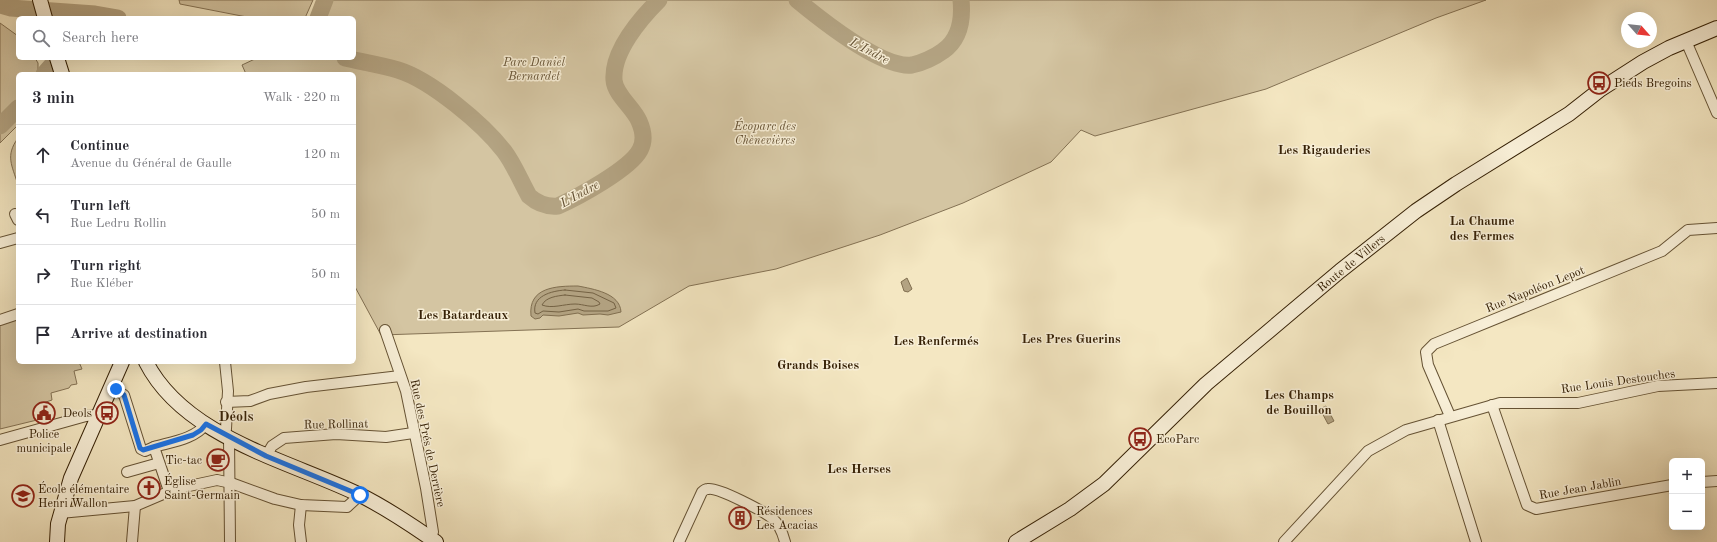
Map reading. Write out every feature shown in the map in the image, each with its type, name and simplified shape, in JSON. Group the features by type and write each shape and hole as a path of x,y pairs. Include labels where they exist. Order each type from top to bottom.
{"main road":[{"path":"40,0 44,16"},
{"name":"Route de Villers","path":"1016,542 1070,509 1104,484 1206,384 1340,271 1416,211 1456,184 1569,114 1622,75 1669,48 1717,28"},
{"path":"58,60 61,72"},
{"path":"56,541 60,513 71,478 121,364"},
{"path":"147,364 155,379 168,395 206,424 266,456 360,495 433,540"}],"street":[{"path":"1686,41 1717,113"},
{"name":"Rue Napoléon Lepot","path":"1450,416 1428,365 1426,352 1434,344 1662,252 1688,230 1717,228"},
{"path":"0,244 16,239"},
{"path":"0,320 16,315"},
{"name":"Rue des Prés de Derrière","path":"385,330 406,391 429,510 433,540"},
{"path":"225,364 228,391 226,402 226,435 231,483 230,542"},
{"path":"226,402 250,401 269,394 306,387 400,376"},
{"name":"Rue Louis Destouches","path":"1284,542 1368,451 1406,430 1450,416 1500,403 1578,403 1658,386 1717,383"},
{"path":"111,387 124,395 141,449 145,450 193,435 201,430 206,424"},
{"name":"Rue Jean Jablin","path":"1492,405 1527,505 1536,510 1669,486"},
{"path":"0,440 86,416 99,415"},
{"path":"1438,420 1476,542"},
{"name":"Rue Rollinat","path":"266,456 272,446 284,438 336,434 386,437 413,433"},
{"path":"154,447 169,491"},
{"path":"127,472 159,463"},
{"path":"60,513 135,506 169,491 217,480 231,483 275,499 301,504 347,506 360,495"},
{"path":"1705,482 1717,481"},
{"path":"679,542 702,492 706,489 713,489 737,498 773,519 783,533 785,542"},
{"path":"301,504 299,525 301,542"},
{"path":"132,542 135,506"}],"green space":[{"path":"179,0 313,0 306,16 242,16 180,4"},
{"name":"Écoparc des Chènevières","path":"326,0 1486,0 1436,18 1266,89 1095,136 1081,130 1051,162 963,203 880,235 776,269 689,286 619,327 381,335 356,289 356,72 245,72 242,65 253,60 356,60 356,16 322,16"},
{"path":"0,23 16,35 16,60 36,60 38,63 38,72 16,72 16,127 0,143"},
{"path":"16,141 16,179 11,161 14,144"},
{"path":"16,318 16,364 80,364 82,369 74,371 77,384 51,393 52,400 37,405 37,408 34,409 37,420 0,429 0,323"}],"water":[{"path":"907,278 912,289 908,292 904,291 901,282"},
{"path":"578,286 611,296 616,300 621,312 608,315 583,315 578,313 559,316 543,315 540,318 535,319 531,316 531,306 534,299 545,290"},
{"path":"1326,406 1334,421 1328,424 1320,409"}],"waterway":[{"name":"L'Indre","path":"319,16 325,0"},
{"name":"L'Indre","path":"354,60 398,70 426,83 441,93 470,116 495,140 511,162 529,196 543,204 558,206 615,174 626,166 642,147 642,128 636,116 617,91 614,80 615,69 622,47 636,26 659,0"},
{"name":"L'Indre","path":"797,0 820,19 868,51 899,64 912,65 924,61 943,51 953,41 957,35 961,22 961,0"},
{"name":"L'Indre","path":"0,5 11,8 106,16"},
{"path":"46,72 56,60"},
{"path":"0,126 16,110"}],"place":[{"name":"Pieds Bregoins","path":"1599,83"},
{"name":"Police municipale","path":"44,413"},
{"name":"Deols","path":"107,413"},
{"name":"EcoParc","path":"1140,439"},
{"name":"Tic-tac","path":"218,460"},
{"name":"Église Saint-Germain","path":"149,488"},
{"name":"École élémentaire Henri Wallon","path":"23,496"},
{"name":"Résidences Les Acacias","path":"740,518"}],"district":[{"name":"Les Rigauderies","path":"1324,149"},
{"name":"La Chaume des Fermes","path":"1482,228"},
{"name":"Les Batardeaux","path":"463,314"},
{"name":"Les Pres Guerins","path":"1071,338"},
{"name":"Les Renfermés","path":"936,340"},
{"name":"Grands Boises","path":"818,364"},
{"name":"Les Champs de Bouillon","path":"1299,402"},
{"name":"Déols","path":"236,416"},
{"name":"Les Herses","path":"859,468"}],"route":[{"path":"116,389 124,395 140,448 143,450 193,435 201,430 206,424 266,456 318,476 360,495"}],"park label":[{"name":"Parc Daniel Bernardet","path":"534,69"}]}
